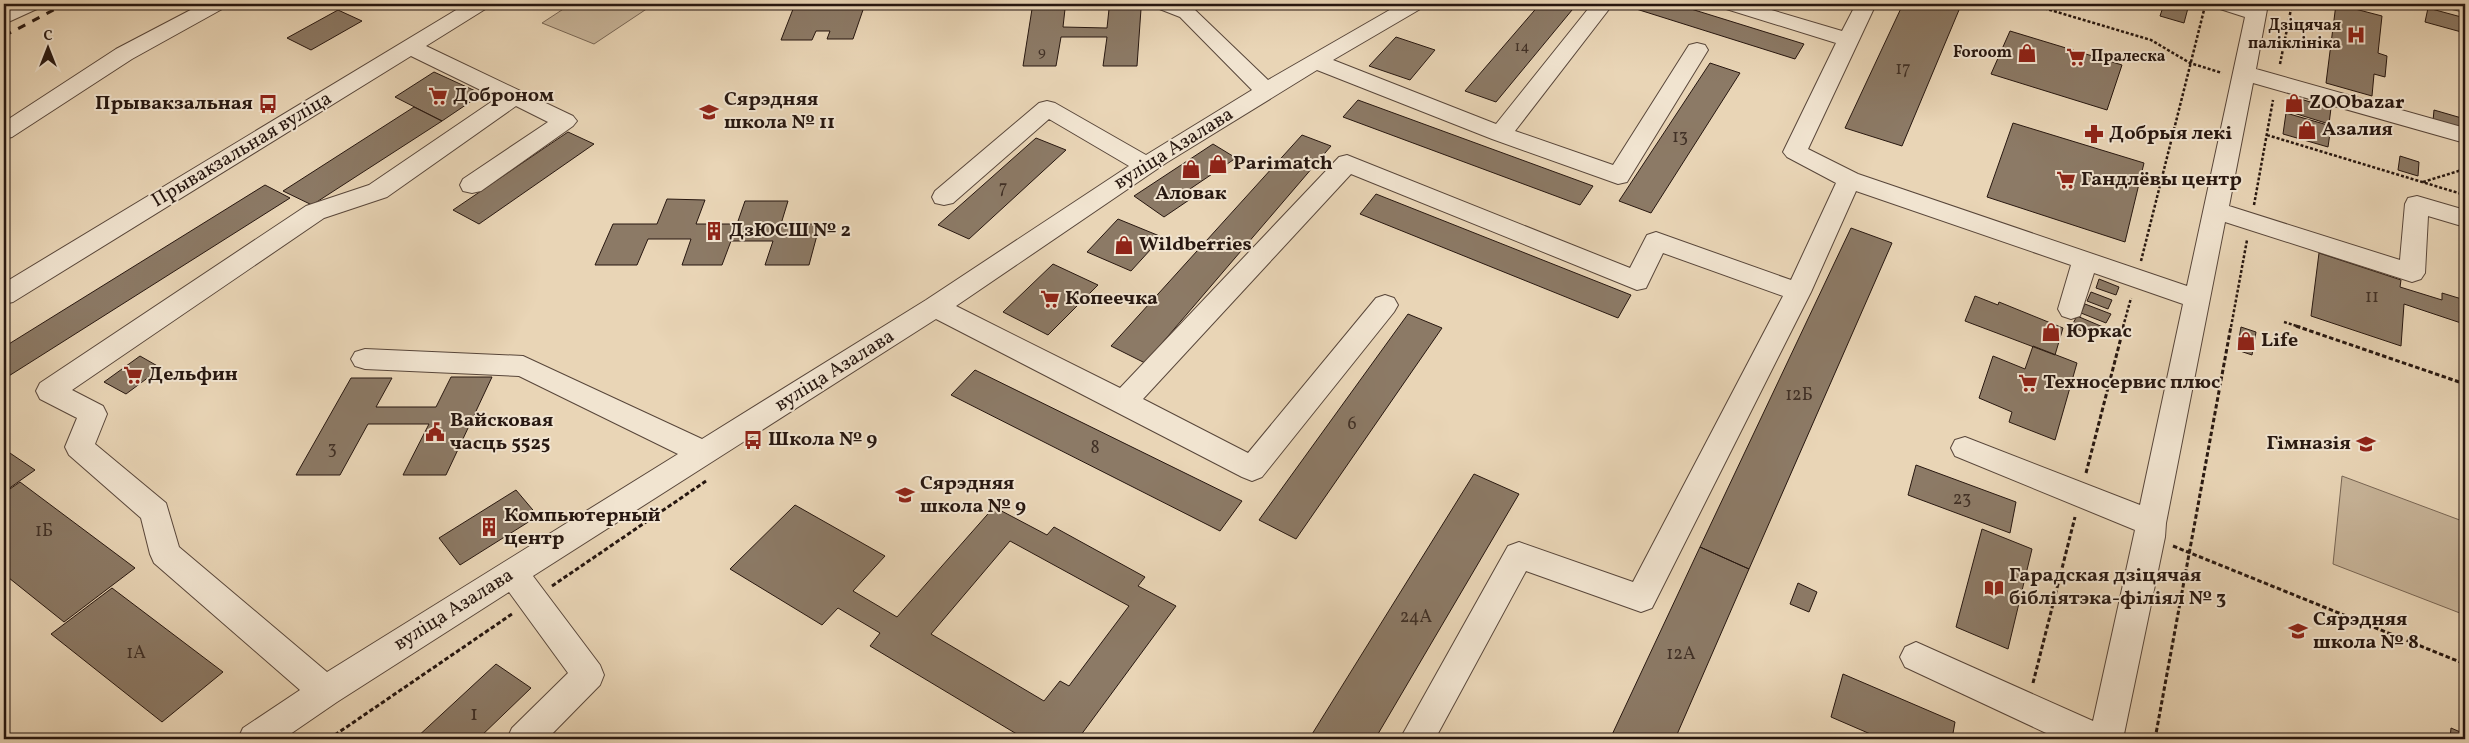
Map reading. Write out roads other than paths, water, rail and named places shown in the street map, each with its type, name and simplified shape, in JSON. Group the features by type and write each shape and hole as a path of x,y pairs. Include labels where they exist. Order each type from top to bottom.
{"street":[{"path":"4,18 32,4"},
{"path":"4,132 124,54 217,4"},
{"name":"Прывакзальная вуліца","path":"4,295 480,4"},
{"path":"1164,4 1187,13 1266,91"},
{"name":"вуліца Азалава","path":"256,739 325,692 935,308 1146,166 1266,91 1415,4"},
{"path":"1500,134 1603,4"},
{"path":"1730,4 1848,40"},
{"path":"1866,4 1795,152 1849,180 2197,299"},
{"path":"2106,739 2257,9 2224,4"},
{"path":"2455,4 2465,6"},
{"path":"410,47 565,121 472,185"},
{"path":"1315,62 1500,134 1618,176 1697,50"},
{"path":"2244,73 2465,136"},
{"path":"325,692 165,554 155,512 79,447 93,414 50,391 315,212 378,191 515,96"},
{"path":"944,198 1047,108 1146,166"},
{"path":"1124,402 1347,163 1637,281 1656,241 1798,292"},
{"path":"1417,739 1518,555 1641,598 1798,292 1849,180"},
{"path":"2216,210 2412,273 2417,204 2465,219"},
{"path":"2070,309 2085,261"},
{"path":"935,308 1124,402 1252,469 1385,305"},
{"path":"365,360 523,366 704,453"},
{"path":"1965,448 2150,530"},
{"path":"513,573 588,675 524,739"},
{"path":"1916,658 2095,739"}],"railway":[{"path":"4,7 10,4"},
{"path":"4,36 65,4"}],"place":[{"name":"Дзіцячая паліклініка","path":"2356,35"},
{"name":"Foroom","path":"2027,53"},
{"name":"Пралеска","path":"2076,57"},
{"name":"Доброном","path":"438,96"},
{"name":"ZOObazar","path":"2294,103"},
{"name":"Прывакзальная","path":"268,104"},
{"name":"Сярэдняя школа № 11","path":"709,112"},
{"name":"Азалия","path":"2307,130"},
{"name":"Добрыя лекі","path":"2094,134"},
{"name":"Parimatch","path":"1218,164"},
{"name":"Аловак","path":"1191,169"},
{"name":"Гандлёвы центр","path":"2066,180"},
{"name":"ДзЮСШ № 2","path":"714,231"},
{"name":"Wildberries","path":"1124,245"},
{"name":"Копеечка","path":"1050,299"},
{"name":"Юркас","path":"2051,332"},
{"name":"Life","path":"2246,341"},
{"name":"Дельфин","path":"133,375"},
{"name":"Техносервис плюс","path":"2028,383"},
{"name":"Вайсковая часць 5525","path":"435,432"},
{"name":"Школа № 9","path":"753,440"},
{"name":"Гімназія","path":"2366,444"},
{"name":"Сярэдняя школа № 9","path":"905,495"},
{"name":"Компьютерный центр","path":"489,527"},
{"name":"Гарадская дзіцячая бібліятэка-філіял № 3","path":"1994,588"},
{"name":"Сярэдняя школа № 8","path":"2298,631"}]}
